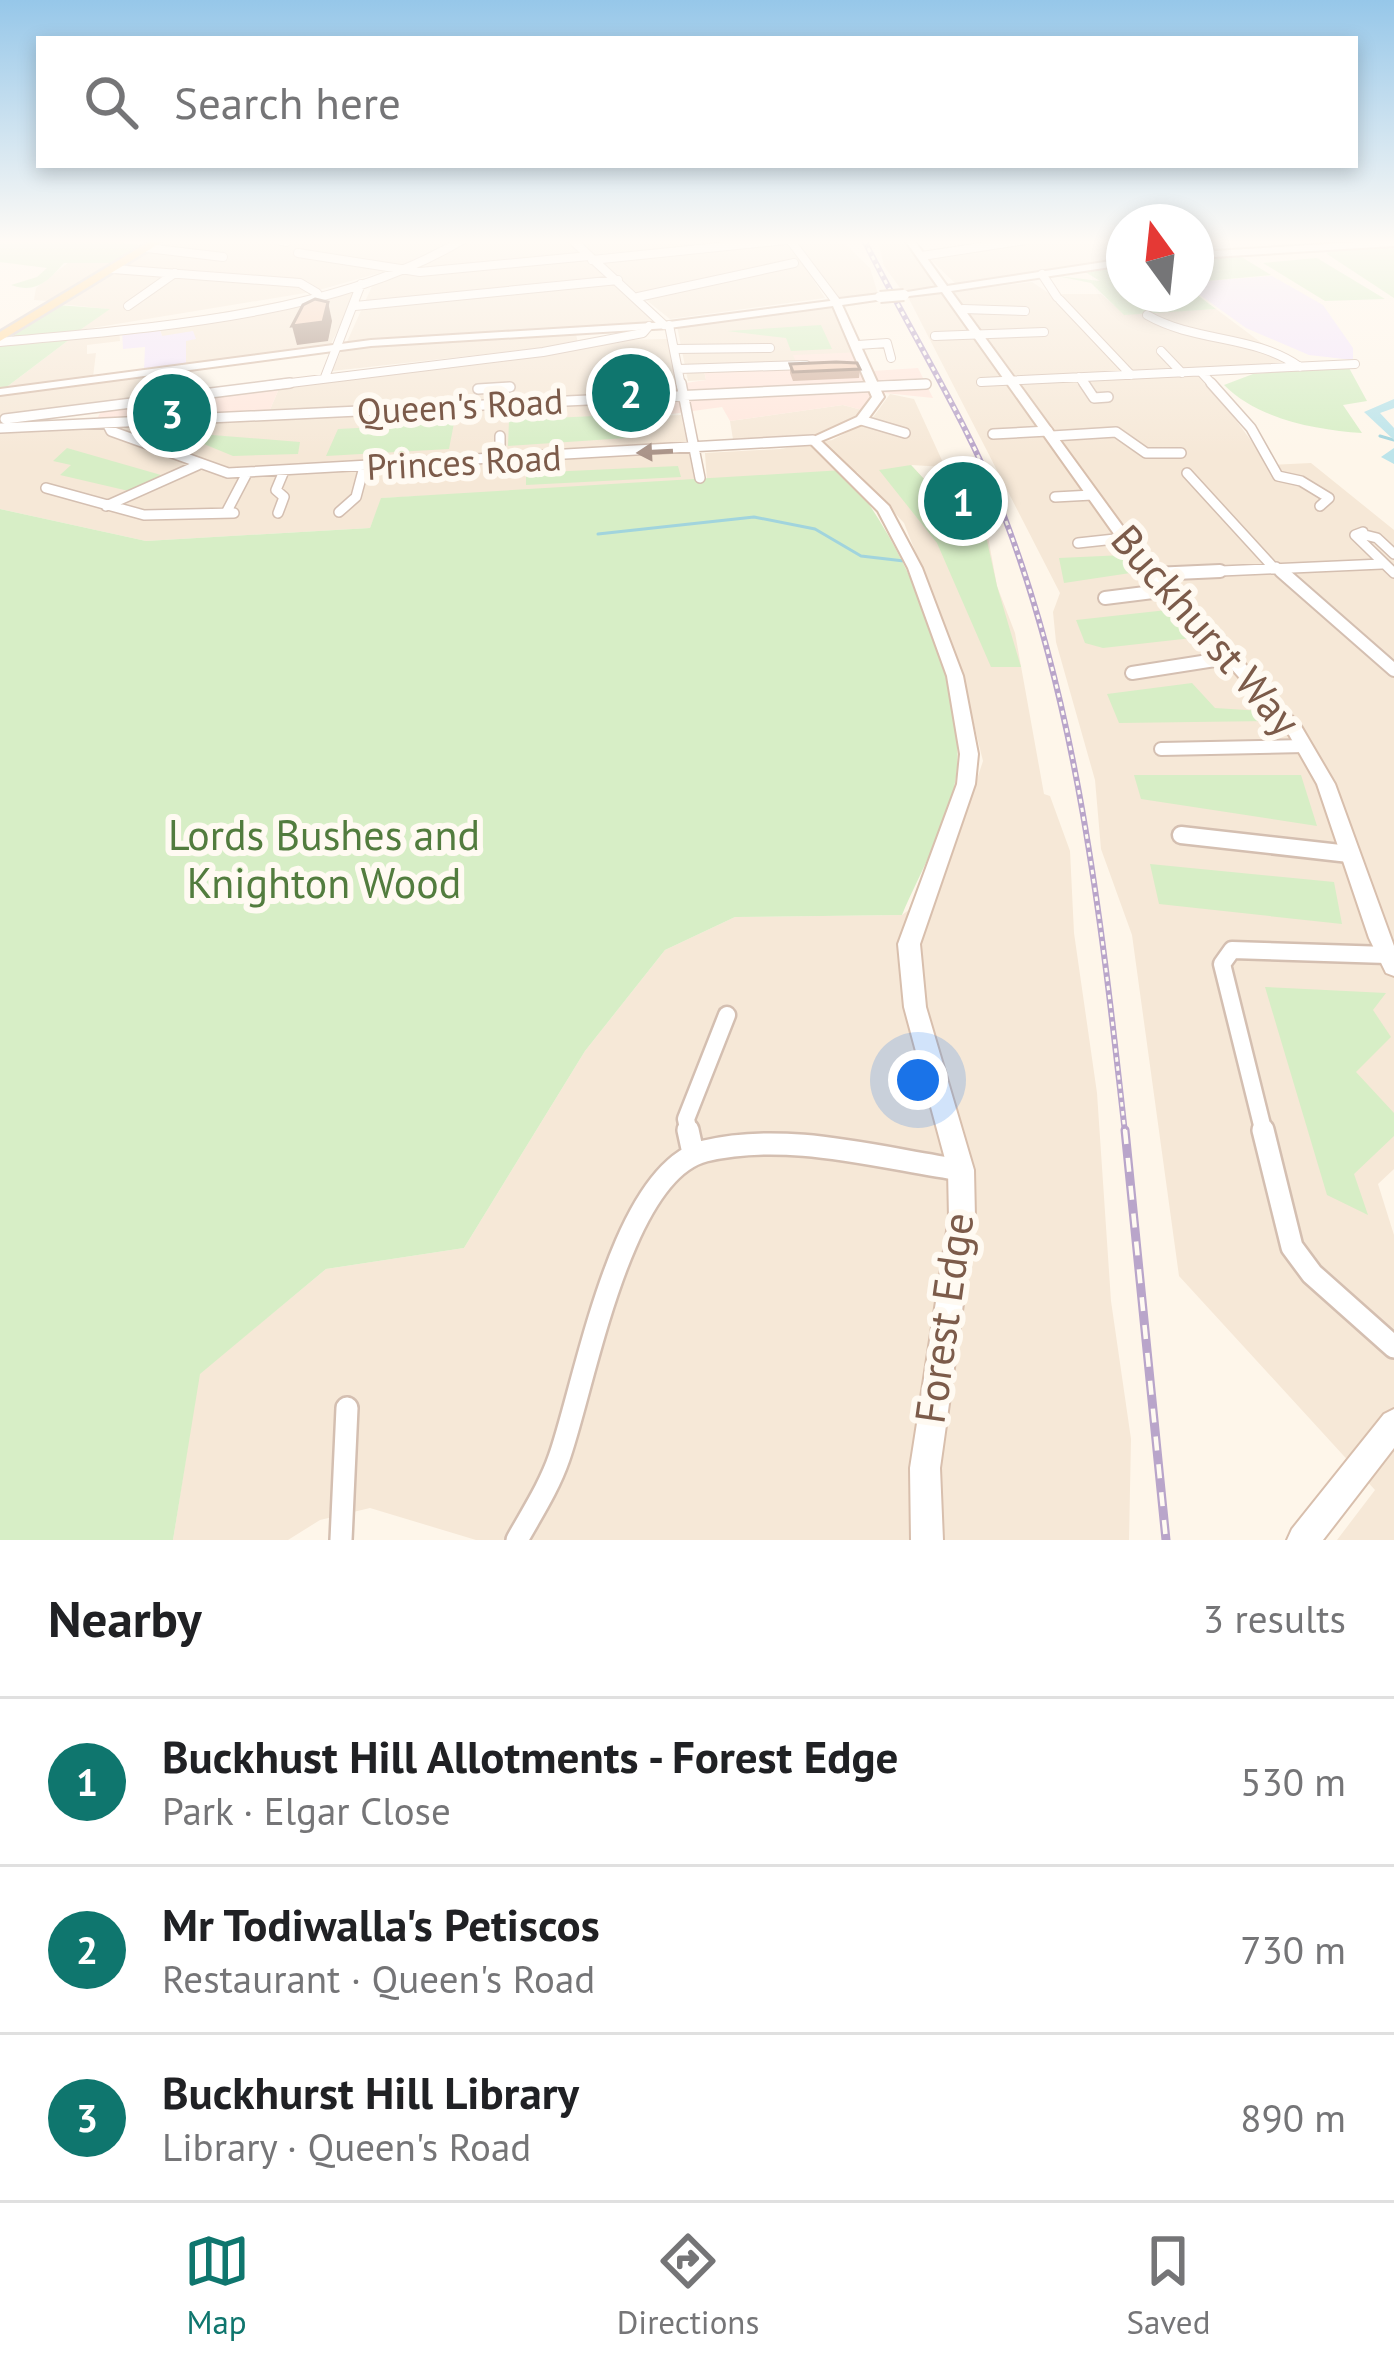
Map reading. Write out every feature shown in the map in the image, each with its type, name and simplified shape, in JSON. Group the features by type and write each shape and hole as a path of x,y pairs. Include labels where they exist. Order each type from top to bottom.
{"main road":[{"path":"0,340 44,312"}],"street":[{"path":"0,340 213,312"},
{"path":"325,377 352,312"},
{"path":"653,312 666,325 674,349 700,478"},
{"path":"0,392 337,347 666,325 755,312"},
{"path":"841,312 858,345 858,363 878,397 861,420 905,433"},
{"name":"Buckhurst Way","path":"964,312 1124,538 1234,657 1305,746 1325,784 1391,961"},
{"path":"981,312 1018,312"},
{"path":"1071,312 1131,375"},
{"path":"1203,316 1208,332"},
{"path":"1155,319 1271,346 1300,367"},
{"path":"0,424 325,377 543,352 643,333 649,326"},
{"path":"1014,330 1028,348"},
{"path":"940,338 1014,330 1043,332"},
{"path":"858,345 887,344 891,358"},
{"path":"674,349 771,348"},
{"path":"1161,351 1181,373"},
{"path":"678,369 815,364"},
{"path":"981,382 1355,364"},
{"path":"1201,372 1251,428 1278,476 1329,498 1320,506"},
{"path":"1079,377 1094,398"},
{"name":"Queen's Road","path":"0,424 107,423 922,384"},
{"path":"489,405 483,389 510,387"},
{"path":"1077,398 1108,398"},
{"name":"Princes Road","path":"107,423 111,431 198,464 247,473 813,440 861,420"},
{"path":"993,434 1134,431"},
{"path":"1116,432 1136,452 1162,457 1181,453"},
{"path":"500,436 500,460"},
{"name":"Forest Edge","path":"813,440 884,509 943,634 965,723 966,784 909,944 916,1007 961,1170 962,1218 925,1468 927,1540"},
{"path":"483,461 483,479"},
{"path":"106,506 198,464"},
{"path":"339,512 356,497 364,467"},
{"path":"278,513 284,497 276,491 284,471"},
{"path":"46,488 162,516 230,513 247,473"},
{"path":"1187,473 1275,567 1394,670"},
{"path":"1055,497 1092,495"},
{"path":"1394,554 1377,538 1355,535 1394,573"},
{"path":"1078,543 1124,538"},
{"path":"1153,574 1382,564"},
{"path":"1105,598 1168,590"},
{"path":"1132,673 1234,657"},
{"path":"1161,749 1305,746"},
{"path":"1181,836 1349,854"},
{"path":"1391,961 1254,948 1232,950 1222,964 1292,1247 1312,1274 1394,1347"},
{"path":"693,1153 686,1119 727,1015"},
{"path":"517,1540 558,1462 633,1224 665,1174 693,1153 748,1143 961,1170"},
{"path":"341,1540 347,1408"},
{"path":"1303,1540 1394,1424"}],"shaded area":[{"path":"104,312 190,312 80,330"},
{"path":"224,312 346,312 330,346 186,365 186,340 162,336 158,324"},
{"path":"360,312 647,312 657,321 346,344"},
{"path":"661,312 723,312 670,319"},
{"path":"772,312 837,312 858,352 797,366 704,371 706,380 688,381 677,326"},
{"path":"916,312 1220,312 1291,365 1199,370 1269,465 1311,463 1394,530 1394,1169 1378,1184 1394,1235 1394,1540 1337,1540 1375,1490 1179,1276 1132,935 1101,849 1095,780 1056,642 1053,612 1060,593"},
{"path":"1224,312 1328,312 1353,348 1353,360 1309,355 1246,328"},
{"path":"158,324 162,336 193,331 196,339 186,341 186,365 144,370 145,347 123,349 122,329"},
{"path":"575,329 578,344 332,371 342,349"},
{"path":"119,330 120,341 87,345 87,354 96,353 93,377 4,389 74,336"},
{"path":"667,339 677,384 644,386 640,370 601,372 602,397 269,412 280,386 618,340"},
{"path":"864,352 872,371 918,368 933,398 885,393 866,411 843,405 730,421 722,407 657,416 651,395 602,397 600,372 641,370 644,386 679,384 706,380 704,370 797,365 793,355"},
{"path":"161,373 161,397 0,418 0,395"},
{"path":"280,386 269,412 96,421 102,409"},
{"path":"890,394 914,399 945,467 911,465 924,479 973,477 980,493 997,586 1015,633 1044,794 1050,796 1070,851 1074,933 1097,1093 1111,1301 1131,1439 1129,1540 476,1540 370,1508 320,1520 288,1540 173,1540 199,1374 326,1269 464,1248 585,1051 665,950 735,917 902,915 942,885 983,761 958,660 904,523 857,472 707,481 705,453 780,449 832,440 871,420"},
{"path":"654,402 658,416 681,415 695,482 382,498 370,528 146,541 0,509 0,431"},
{"path":"843,405 866,411 810,438 734,445 730,421"}],"green space":[{"path":"48,312 106,312 80,330 10,338"},
{"path":"821,325 832,349 791,351 786,338 727,331"},
{"path":"74,336 4,389 0,389 0,344"},
{"path":"1348,366 1367,401 1343,405 1362,433 1288,421 1253,406 1224,385 1253,374"},
{"path":"638,414 641,437 508,446 509,420"},
{"path":"454,423 449,449 326,456 338,429"},
{"path":"212,435 300,442 298,454 233,456 199,442"},
{"path":"67,448 161,475 133,492 60,475 71,465 53,461"},
{"path":"911,465 924,479 973,477 1021,667 991,667 937,543 879,470"},
{"path":"678,466 681,477 526,485 526,473"},
{"name":"Lords Bushes and Knighton Wood","path":"843,470 908,572 952,700 956,777 941,830 902,915 735,917 665,950 585,1051 464,1248 326,1269 200,1374 173,1540 0,1540 0,509 146,541 370,528 381,498"},
{"path":"1124,555 1137,572 1064,583 1059,558"},
{"path":"1167,610 1192,638 1103,648 1085,643 1076,620"},
{"path":"1192,683 1215,708 1262,711 1270,721 1119,723 1107,694"},
{"path":"1134,775 1301,775 1317,826 1141,799"},
{"path":"1150,864 1334,882 1342,924 1159,904"},
{"path":"1265,987 1386,993 1373,1010 1391,1037 1356,1072 1394,1113 1394,1136 1354,1174 1368,1215 1327,1195"}],"building":[{"path":"299,312 326,312 323,322 292,326"},
{"path":"857,363 860,369 793,372 790,364"}],"waterway":[{"path":"1394,403 1371,412 1394,436"},
{"path":"1380,436 1394,440"},
{"path":"1394,452 1388,457 1394,460"},
{"path":"598,534 754,517 815,529 861,556 904,561"}],"railway":[{"path":"902,312 973,445 1004,516 1051,665 1084,820 1125,1133"},
{"path":"1125,1130 1166,1540"}],"place":[{"name":"Mr Todiwalla's Petiscos","path":"631,393"},
{"name":"Buckhurst Hill Library","path":"172,413"},
{"name":"Buckhust Hill Allotments - Forest Edge","path":"963,501"}]}
